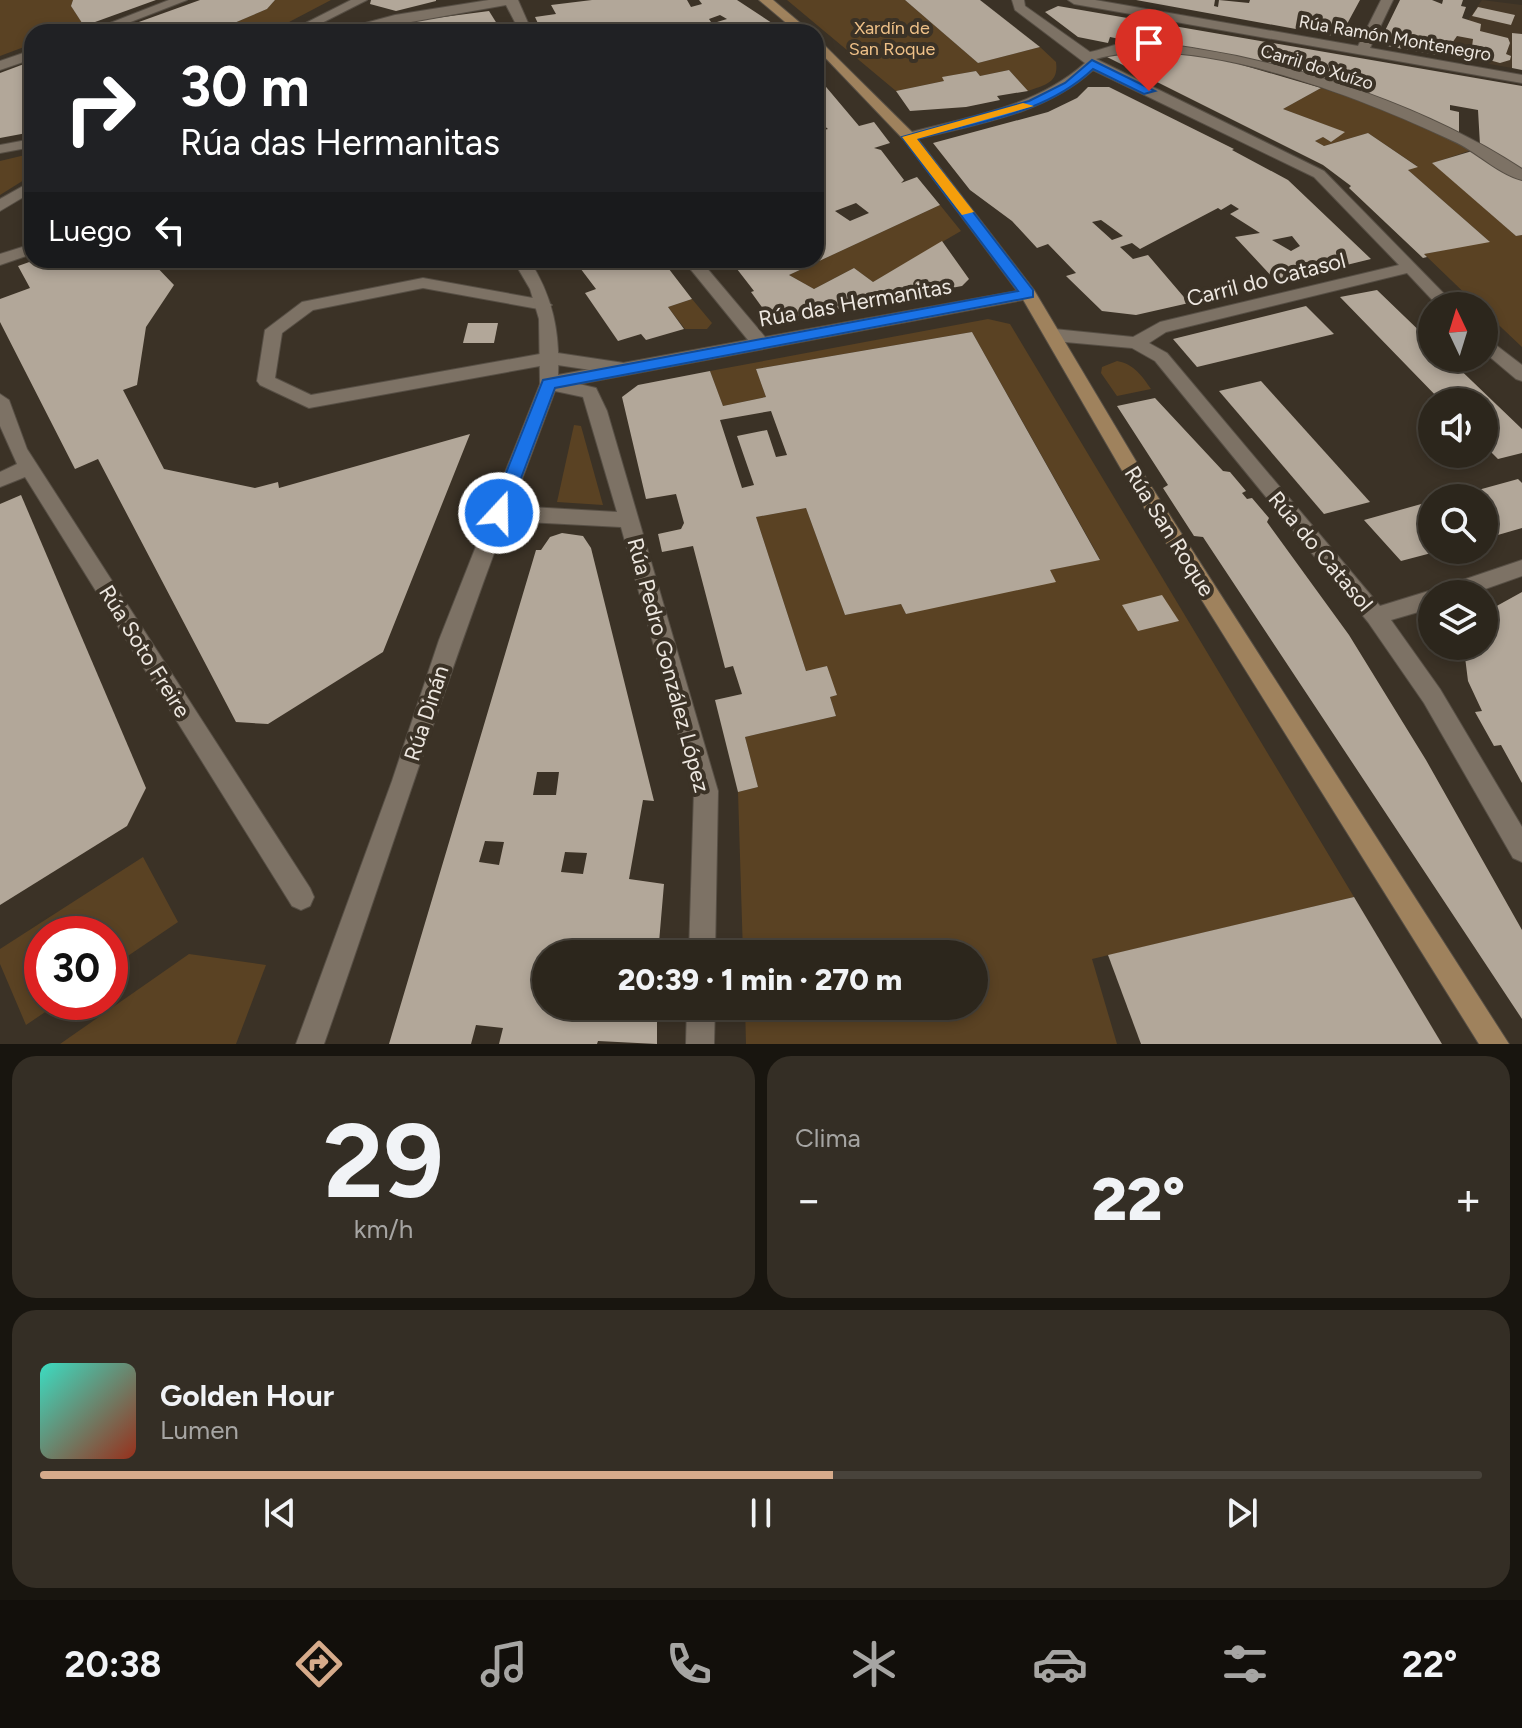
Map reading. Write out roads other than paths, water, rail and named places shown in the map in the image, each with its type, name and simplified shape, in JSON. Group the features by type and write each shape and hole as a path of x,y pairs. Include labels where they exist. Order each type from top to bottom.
{"street":[{"path":"115,24 181,0"},
{"path":"311,24 361,0"},
{"path":"765,0 795,24"},
{"path":"1018,0 1019,7 1090,61 1319,174 1435,292"},
{"name":"Rúa Ramón Montenegro","path":"1074,0 1100,2 1522,79"},
{"path":"1362,51 1387,0"},
{"path":"373,24 512,1 522,24"},
{"name":"Carril do Xuízo","path":"1090,61 1100,51 1149,46 1255,65 1397,111 1468,141 1522,176"},
{"name":"Rúa San Roque","path":"824,49 909,137 1028,294 1142,488 1495,1044"},
{"path":"0,66 24,57"},
{"path":"909,137 1033,104 1069,85 1090,61"},
{"path":"0,149 24,144"},
{"path":"0,206 24,190"},
{"path":"0,260 24,252"},
{"name":"Carril do Catasol","path":"1136,343 1160,328 1411,267"},
{"name":"Rúa Dinán","path":"310,1044 404,781 450,640 549,384 552,341 544,305 527,268"},
{"path":"698,268 760,343"},
{"path":"544,305 423,283 308,306 274,330 266,381 309,402 551,358 624,369"},
{"name":"Rúa das Hermanitas","path":"549,384 1028,294"},
{"name":"Rúa do Catasol","path":"1054,335 1136,343 1161,357 1376,616 1432,696 1522,850"},
{"path":"1498,354 1522,375"},
{"name":"Rúa Pedro González López","path":"549,384 590,392 706,791 702,940"},
{"name":"Rúa Soto Freire","path":"0,400 18,450 301,897"},
{"path":"0,480 30,467"},
{"name":"Rúa Pedro González López","path":"499,513 629,520"},
{"path":"1487,580 1522,568"},
{"path":"1376,616 1418,603"},
{"path":"700,1040 701,1020"}],"park label":[{"name":"Xardín de San Roque","path":"892,38"}]}
